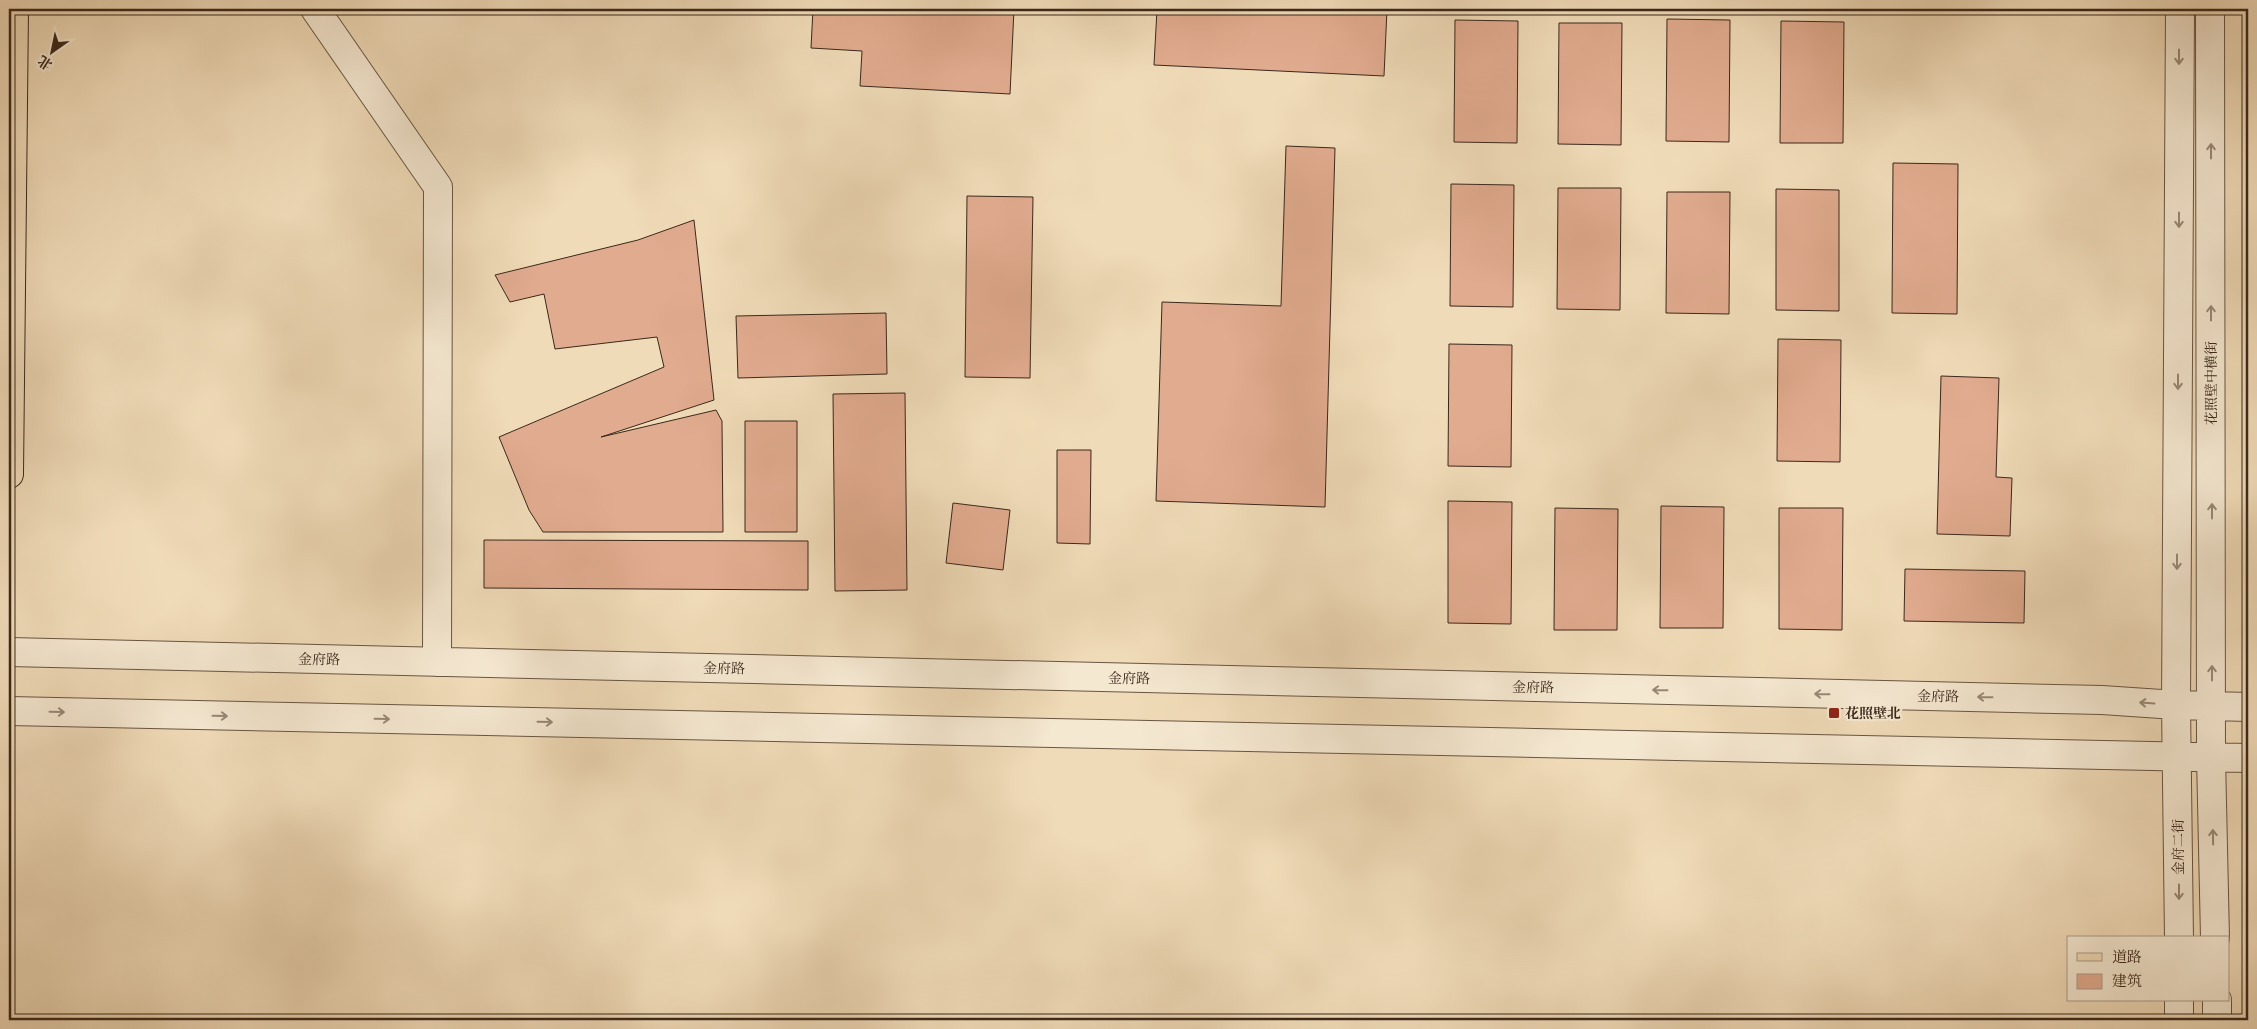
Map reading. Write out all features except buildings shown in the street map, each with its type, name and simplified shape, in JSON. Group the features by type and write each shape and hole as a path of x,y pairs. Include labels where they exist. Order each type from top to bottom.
{"main road":[{"path":"9,474 14,9"}],"street":[{"path":"315,9 438,187 437,662"},
{"path":"2178,756 2176,705 2180,9"},
{"name":"花照壁中横街","path":"2210,9 2211,757"},
{"name":"金府路","path":"9,652 2102,700 2248,707"},
{"path":"9,711 2248,758"},
{"name":"金府二街","path":"2178,756 2179,936"},
{"path":"2211,757 2215,936"},
{"path":"2179,1002 2179,1020"},
{"path":"2217,1002 2217,1020"}],"place":[{"name":"花照壁北","path":"1834,713"}]}
